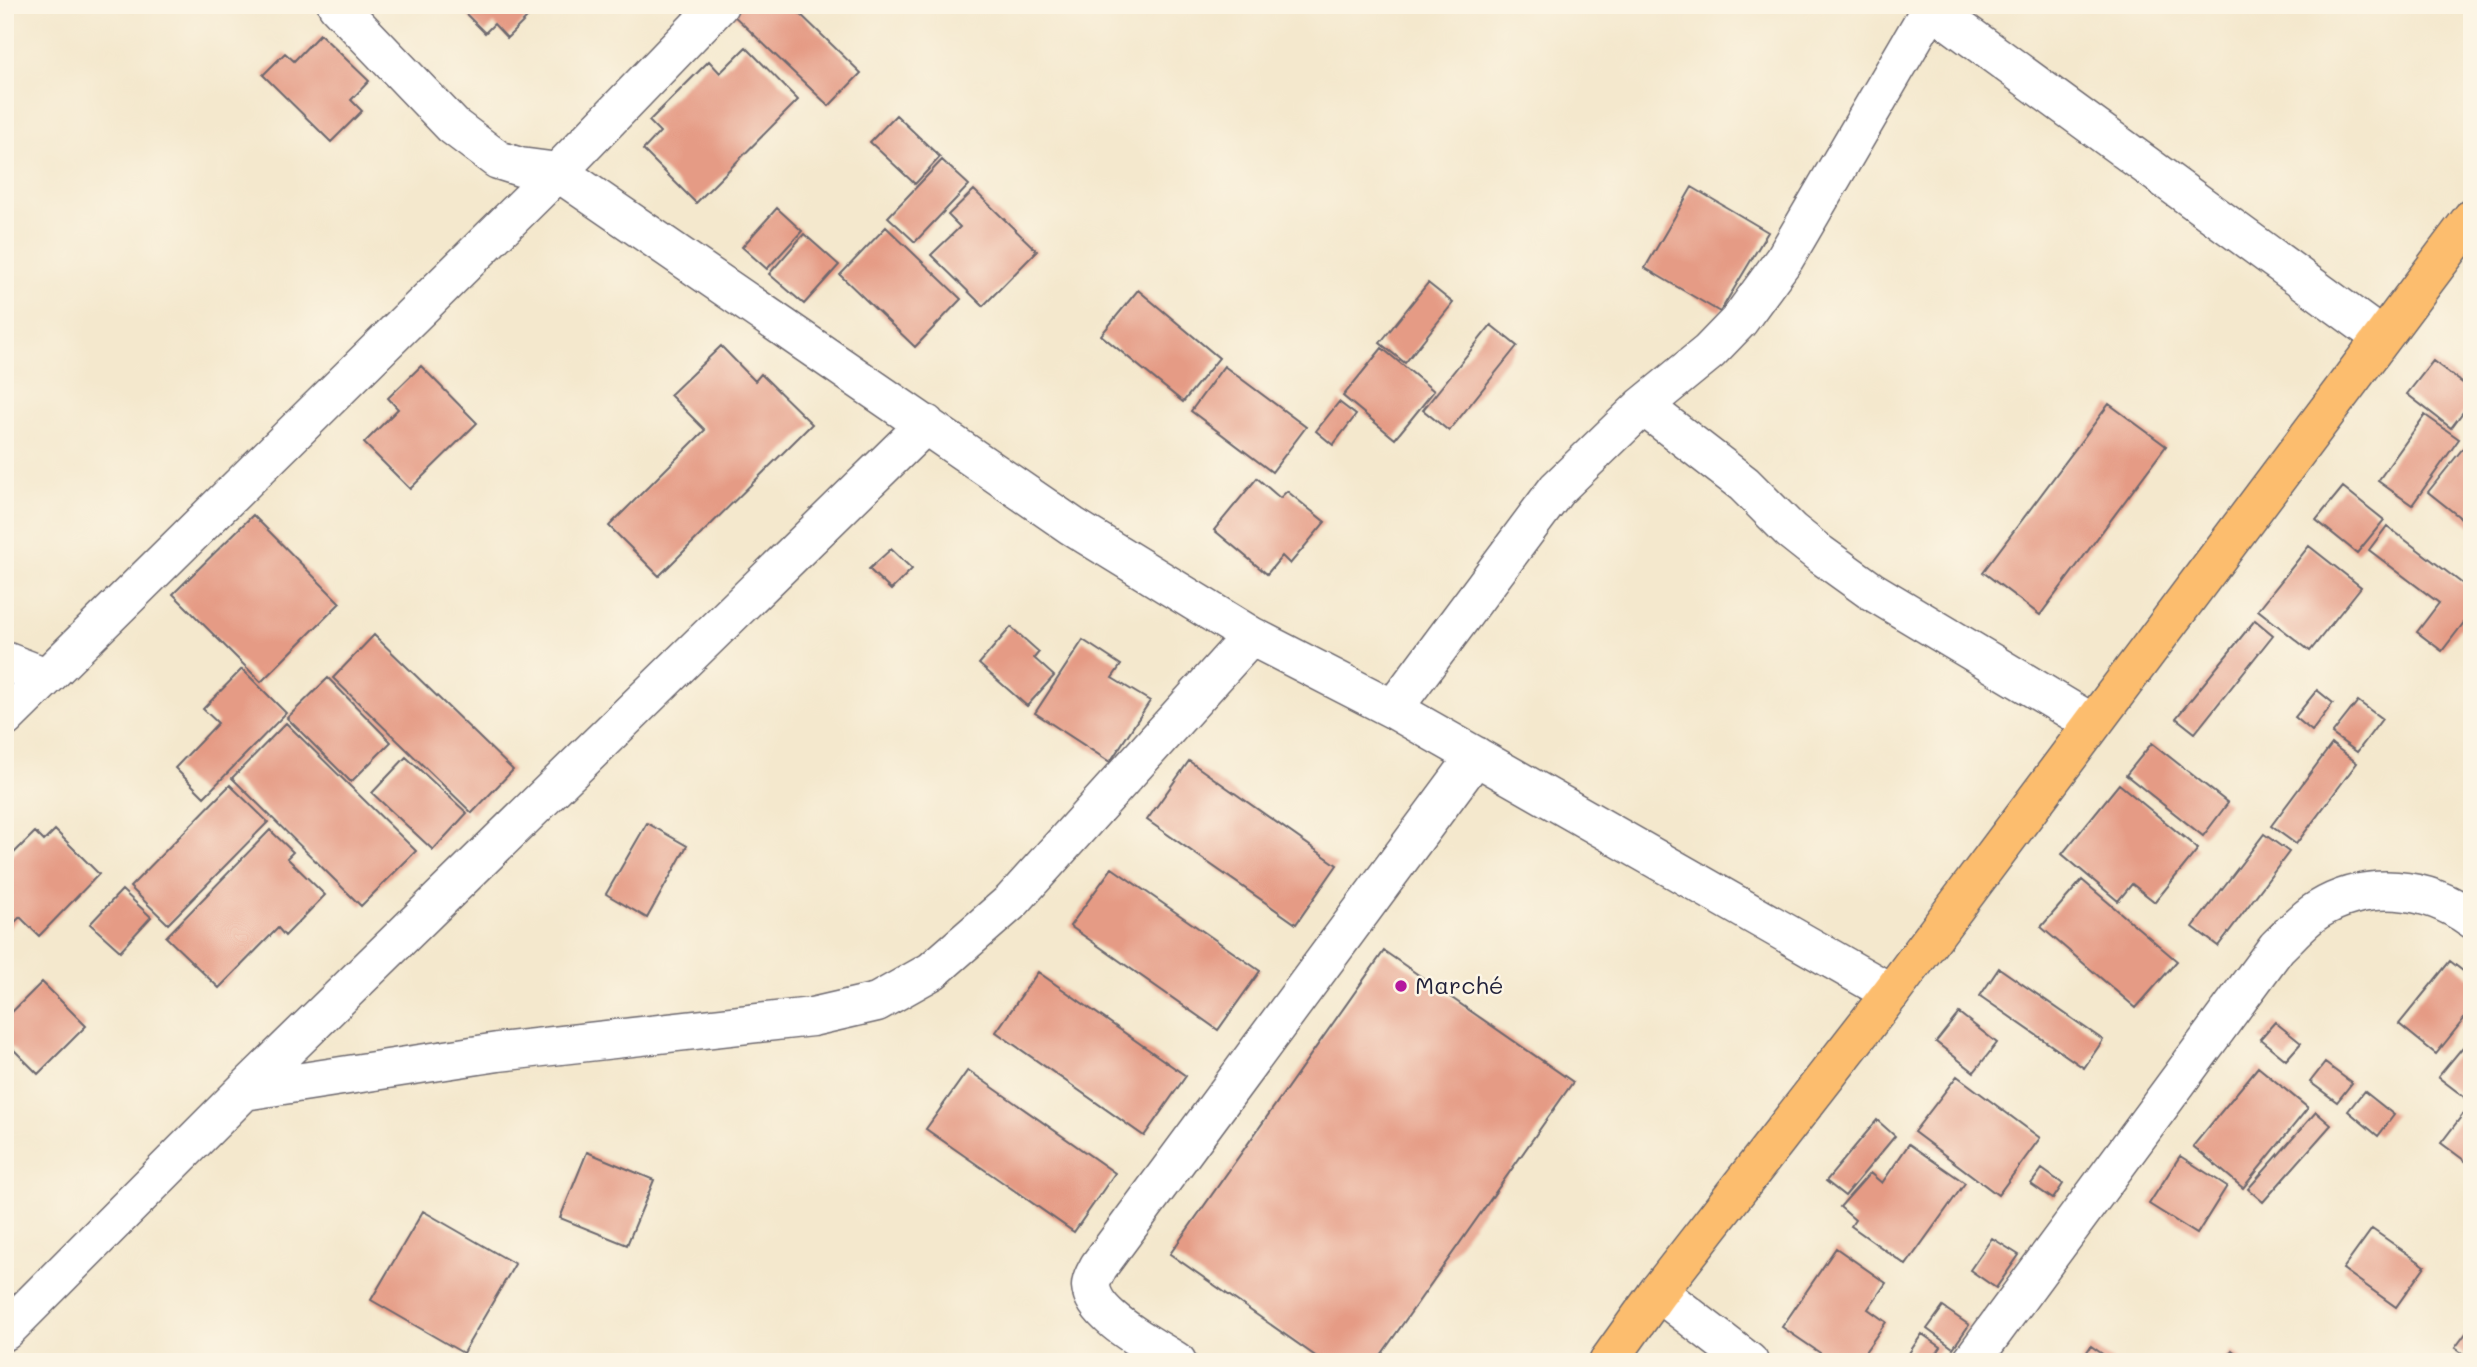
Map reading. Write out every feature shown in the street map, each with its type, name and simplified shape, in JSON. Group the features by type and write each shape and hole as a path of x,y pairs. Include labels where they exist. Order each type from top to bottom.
{"main road":[{"path":"1608,1362 1658,1292 1891,993 2472,218"}],"street":[{"path":"337,5 453,125 498,160 520,167 558,172 1072,526 1251,636 1393,709 1891,993"},
{"path":"5,718 558,172 719,5"},
{"path":"1393,709 1557,489 1643,406 1709,352 1739,321 1785,258 1929,7 2381,337"},
{"path":"1643,406 1744,484 1791,531 1840,570 2092,723"},
{"path":"5,1331 244,1091 926,424"},
{"path":"244,1091 498,1052 811,1017 877,1002 932,971 1012,901 1251,636"},
{"path":"5,661 46,677"},
{"path":"1177,1362 1102,1311 1094,1298 1091,1283 1099,1266 1476,756"},
{"path":"1971,1362 2277,947 2316,911 2346,897 2390,889 2418,892 2452,904 2472,919"},
{"path":"1658,1292 1749,1362"}],"building":[{"path":"457,5 540,5 507,38 494,24 485,33"},
{"path":"736,5 791,5 861,73 829,106 730,12"},
{"path":"320,34 369,81 351,100 362,111 331,142 263,75 285,53 294,61"},
{"path":"746,47 798,100 696,203 643,150 660,132 649,121 709,61 720,73"},
{"path":"896,115 940,157 915,184 870,142"},
{"path":"942,160 969,185 915,242 888,217"},
{"path":"1692,187 1768,232 1720,312 1645,268"},
{"path":"974,190 1037,251 983,306 931,255 960,227 948,215"},
{"path":"777,208 802,231 767,269 742,247"},
{"path":"886,227 961,299 915,347 840,275"},
{"path":"804,234 839,265 804,304 769,274"},
{"path":"1428,283 1453,303 1405,363 1380,343"},
{"path":"1138,290 1219,358 1183,402 1101,335"},
{"path":"1491,325 1517,346 1449,431 1423,410"},
{"path":"721,346 755,381 761,374 812,424 659,576 609,526 705,430 670,395"},
{"path":"1382,348 1434,391 1395,439 1343,396"},
{"path":"2433,361 2472,390 2472,400 2451,428 2407,394"},
{"path":"421,366 477,423 410,489 364,443 398,409 388,398"},
{"path":"1224,366 1306,427 1272,472 1191,411"},
{"path":"1339,402 1356,415 1333,445 1316,431"},
{"path":"2109,404 2166,446 2040,615 1983,572"},
{"path":"2425,415 2459,439 2412,505 2378,481"},
{"path":"2472,437 2472,527 2428,492"},
{"path":"1257,478 1280,498 1287,491 1325,522 1290,564 1282,556 1267,574 1214,530"},
{"path":"2343,487 2384,520 2357,553 2316,520"},
{"path":"253,515 340,603 261,682 173,594"},
{"path":"2387,526 2472,591 2472,612 2442,651 2417,632 2439,603 2369,550"},
{"path":"2309,546 2361,587 2310,651 2258,610"},
{"path":"891,549 912,569 891,590 869,569"},
{"path":"2255,620 2273,635 2195,733 2176,718"},
{"path":"1011,627 1039,652 1034,658 1054,676 1027,706 979,664"},
{"path":"374,635 513,770 472,813 333,678"},
{"path":"1083,640 1121,665 1112,678 1150,701 1110,762 1035,713"},
{"path":"242,669 286,713 204,797 175,768 218,723 203,709"},
{"path":"328,678 391,742 351,782 287,718"},
{"path":"2317,690 2333,703 2312,731 2295,717"},
{"path":"2358,701 2382,719 2357,752 2332,734"},
{"path":"286,723 416,851 361,906 232,778"},
{"path":"2152,743 2228,803 2203,836 2126,775"},
{"path":"2332,744 2357,763 2296,844 2271,826"},
{"path":"406,757 467,813 433,850 372,793"},
{"path":"1189,761 1337,865 1296,924 1147,820"},
{"path":"2119,784 2198,849 2155,902 2132,884 2118,901 2062,854"},
{"path":"230,785 268,822 168,924 130,887"},
{"path":"647,823 687,846 647,918 606,894"},
{"path":"55,830 99,874 39,936 20,917 7,930 5,880 12,873 5,866 5,862 35,832 44,841"},
{"path":"270,830 293,852 287,858 325,895 285,936 278,928 219,988 166,937"},
{"path":"2264,834 2289,852 2218,946 2193,927"},
{"path":"1112,868 1260,971 1218,1030 1070,926"},
{"path":"2082,880 2177,961 2136,1008 2041,927"},
{"path":"122,890 151,917 120,951 90,924"},
{"path":"1384,951 1573,1082 1376,1362 1324,1362 1170,1254"},
{"path":"2450,961 2472,978 2472,1009 2436,1054 2399,1024"},
{"path":"1999,968 2103,1040 2084,1068 1980,996"},
{"path":"1038,972 1186,1076 1144,1136 996,1032"},
{"path":"42,982 86,1026 38,1074 5,1041 5,1019"},
{"path":"1959,1013 1997,1043 1974,1072 1936,1042"},
{"path":"2275,1022 2301,1043 2286,1060 2260,1039"},
{"path":"2472,1036 2472,1103 2438,1077"},
{"path":"2325,1063 2352,1083 2337,1102 2310,1082"},
{"path":"2258,1067 2308,1108 2243,1188 2193,1146"},
{"path":"968,1070 1115,1173 1074,1232 926,1129"},
{"path":"1957,1076 2040,1138 1998,1195 1914,1132"},
{"path":"2364,1091 2394,1115 2378,1136 2348,1111"},
{"path":"2316,1112 2331,1125 2263,1202 2248,1189"},
{"path":"2464,1113 2472,1120 2472,1166 2441,1143"},
{"path":"1877,1120 1895,1136 1845,1196 1826,1181"},
{"path":"1909,1144 1965,1183 1906,1265 1851,1226 1855,1220 1840,1207 1870,1173 1882,1183"},
{"path":"587,1152 654,1180 627,1245 560,1218"},
{"path":"2180,1156 2227,1186 2197,1234 2149,1204"},
{"path":"2042,1169 2063,1184 2053,1199 2031,1184"},
{"path":"423,1211 515,1264 463,1353 371,1300"},
{"path":"2372,1229 2425,1266 2396,1307 2343,1269"},
{"path":"1992,1238 2019,1255 1996,1288 1970,1270"},
{"path":"1836,1248 1886,1283 1868,1309 1886,1322 1858,1362 1842,1362 1835,1357 1832,1361 1782,1327"},
{"path":"1943,1307 1969,1325 1953,1348 1927,1329"},
{"path":"2472,1325 2472,1360 2455,1348"},
{"path":"1922,1334 1941,1347 1931,1362 1903,1362"},
{"path":"2091,1346 2114,1362 2080,1362"},
{"path":"2232,1350 2247,1362 2223,1362"}],"place":[{"name":"Marché","path":"1401,986"}]}
